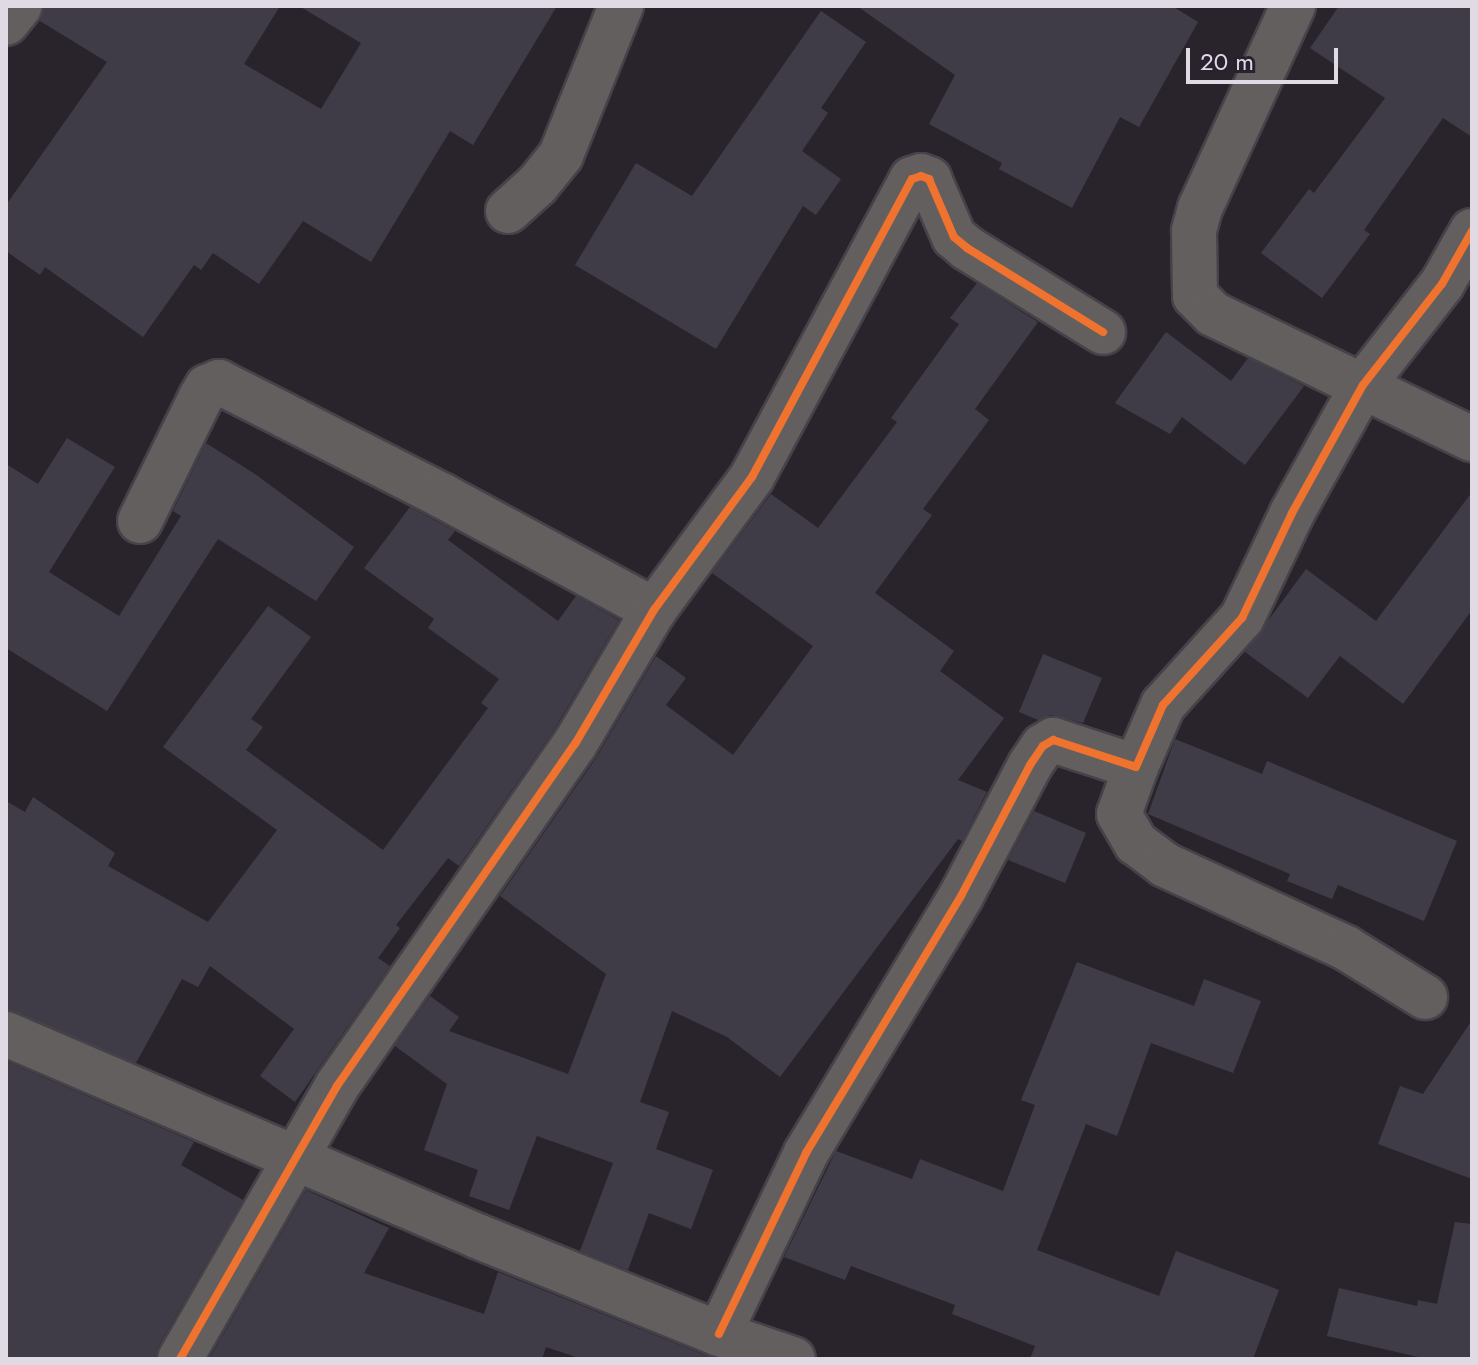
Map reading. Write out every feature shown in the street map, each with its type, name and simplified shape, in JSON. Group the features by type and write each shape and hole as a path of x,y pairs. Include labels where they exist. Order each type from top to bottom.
{"street":[{"path":"508,211 537,185 561,155 621,6"},
{"path":"1293,6 1200,208 1194,231 1195,296 1213,314 1472,439"},
{"path":"180,1359 337,1086 575,744 654,610 752,477 912,179 921,176 929,179 954,237 967,248 1103,332"},
{"path":"1425,997 1346,948 1165,865 1136,843 1119,814 1163,705 1242,618 1292,513 1363,385 1442,284 1472,231"},
{"path":"140,521 201,397 207,387 219,382 443,496 654,610"},
{"path":"719,1334 806,1153 961,896 1043,746 1053,740 1136,767"},
{"path":"6,1034 293,1160 719,1334 793,1359"}],"building":[{"path":"44,6 280,6 244,64 321,109 361,43 299,6 557,6 473,145 450,131 371,262 303,221 259,284 213,253 201,270 194,265 143,337 45,267 40,275 6,251 6,205 107,62 40,21"},
{"path":"857,6 1172,6 1198,22 1139,127 1120,117 1072,208 999,169 1002,163 929,124 955,75"},
{"path":"1339,6 1472,6 1472,137 1443,118 1364,230 1370,234 1322,298 1261,253 1309,189 1314,193 1385,98 1310,48"},
{"path":"821,11 866,42 821,108 828,113 802,151 841,179 816,215 803,206 716,349 575,265 636,163 692,196"},
{"path":"977,283 1038,322 975,409 989,420 923,509 932,515 875,593 954,651 940,671 1004,718 958,780 987,792 962,841 958,839 780,1077 727,1037 672,1011 640,1102 669,1112 656,1149 713,1170 691,1229 649,1213 628,1270 580,1251 613,1163 537,1136 509,1210 469,1196 478,1170 424,1150 447,1084 395,1046 430,996 459,1017 449,1031 568,1074 606,974 500,896 596,758 656,656 686,678 666,705 733,755 813,646 712,573 771,494 818,528 897,422 891,418 959,324 950,318"},
{"path":"1166,332 1231,381 1248,358 1304,386 1245,465 1182,417 1170,434 1115,403"},
{"path":"67,438 115,467 49,572 119,616 181,516 173,511 206,443 255,474 354,547 316,601 218,539 107,711 6,648 6,464 38,484"},
{"path":"1472,492 1472,610 1403,704 1340,656 1308,698 1245,652 1306,569 1376,621"},
{"path":"410,507 455,531 448,540 558,621 576,596 619,620 554,730 459,866 448,858 396,925 400,928 378,958 390,966 295,1102 260,1076 294,1029 210,966 198,987 182,979 136,1063 6,1010 6,801 25,812 33,797 115,853 108,866 208,922 277,830 163,747 268,606 311,637 251,719 263,727 246,750 383,850 488,708 481,703 499,679 428,628 434,619 364,568"},
{"path":"1043,654 1102,678 1083,723 1051,715 1038,720 1019,712"},
{"path":"1175,739 1262,774 1267,761 1457,841 1424,921 1338,885 1332,899 1287,881 1290,874 1148,814"},
{"path":"1034,811 1086,833 1065,883 1008,860"},
{"path":"1077,962 1194,1006 1204,979 1261,1001 1233,1073 1151,1043 1117,1136 1086,1124 1037,1250 1159,1296 1176,1251 1279,1290 1253,1359 1030,1359 1035,1346 952,1314 955,1305 851,1266 845,1280 784,1257 836,1151 912,1179 920,1159 1003,1191 1035,1105 1021,1100"},
{"path":"1472,1020 1472,1179 1378,1144 1400,1086 1423,1094"},
{"path":"6,1061 194,1142 181,1165 243,1200 158,1347 155,1359 6,1359"},
{"path":"306,1190 389,1228 364,1273 484,1314 498,1272 715,1359 582,1359 546,1347 542,1359 209,1359"},
{"path":"1455,1222 1472,1224 1472,1359 1427,1359 1327,1336 1339,1288 1417,1306 1418,1300 1437,1304"}],"cycle path":[{"path":"180,1359 337,1086 575,744 654,610 752,477 912,179 921,176 929,179 954,237 967,248 1103,332"},
{"path":"719,1334 806,1153 961,896 1030,765 1043,746 1053,740 1136,767 1163,705 1242,618 1292,513 1363,385 1442,284 1472,231"}]}
